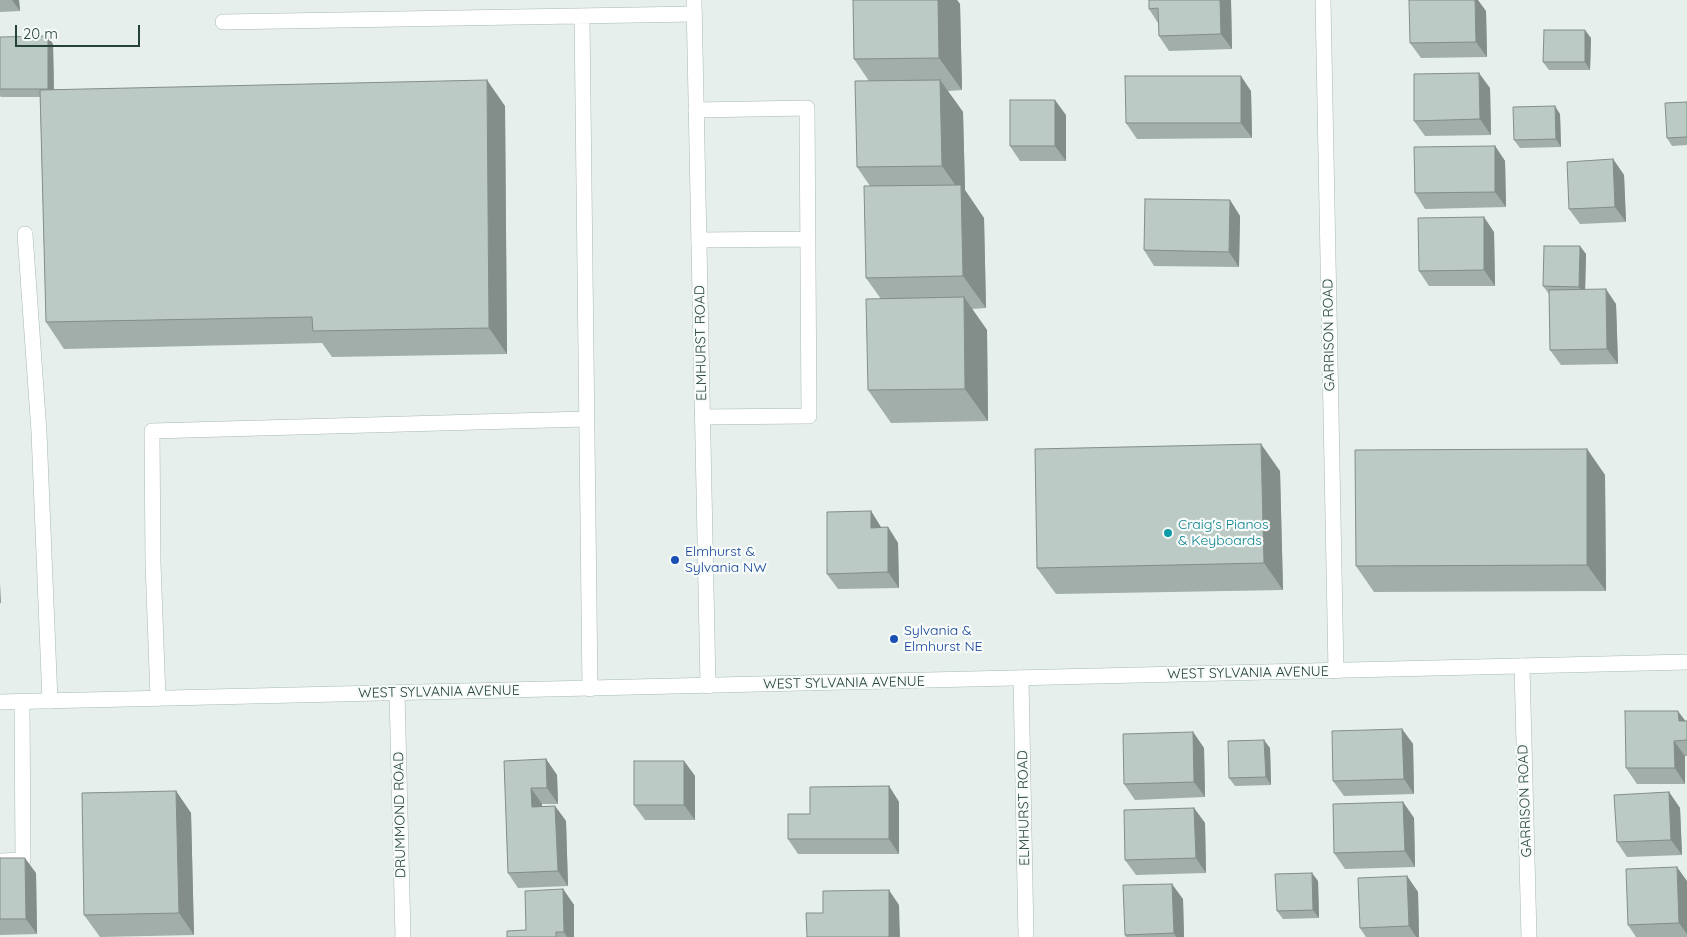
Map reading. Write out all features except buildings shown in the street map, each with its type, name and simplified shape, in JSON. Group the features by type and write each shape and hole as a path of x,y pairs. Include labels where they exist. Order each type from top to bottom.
{"street":[{"name":"GARRISON ROAD","path":"1323,0 1336,671"},
{"path":"222,22 582,17 694,7"},
{"name":"ELMHURST ROAD","path":"694,7 708,686"},
{"path":"582,17 590,689"},
{"path":"696,110 807,108 809,416 702,416"},
{"path":"25,234 39,432 50,701"},
{"path":"698,240 808,239"},
{"path":"158,698 153,563 152,431 586,419"},
{"name":"WEST SYLVANIA AVENUE","path":"0,702 1687,662"},
{"name":"GARRISON ROAD","path":"1522,666 1529,937"},
{"name":"ELMHURST ROAD","path":"1021,678 1026,937"},
{"name":"DRUMMOND ROAD","path":"398,693 403,937"},
{"path":"0,861 23,860 22,702"}],"place":[{"name":"Craig's Pianos & Keyboards","path":"1168,533"},
{"name":"Elmhurst & Sylvania NW","path":"675,560"},
{"name":"Sylvania & Elmhurst NE","path":"894,639"}]}
